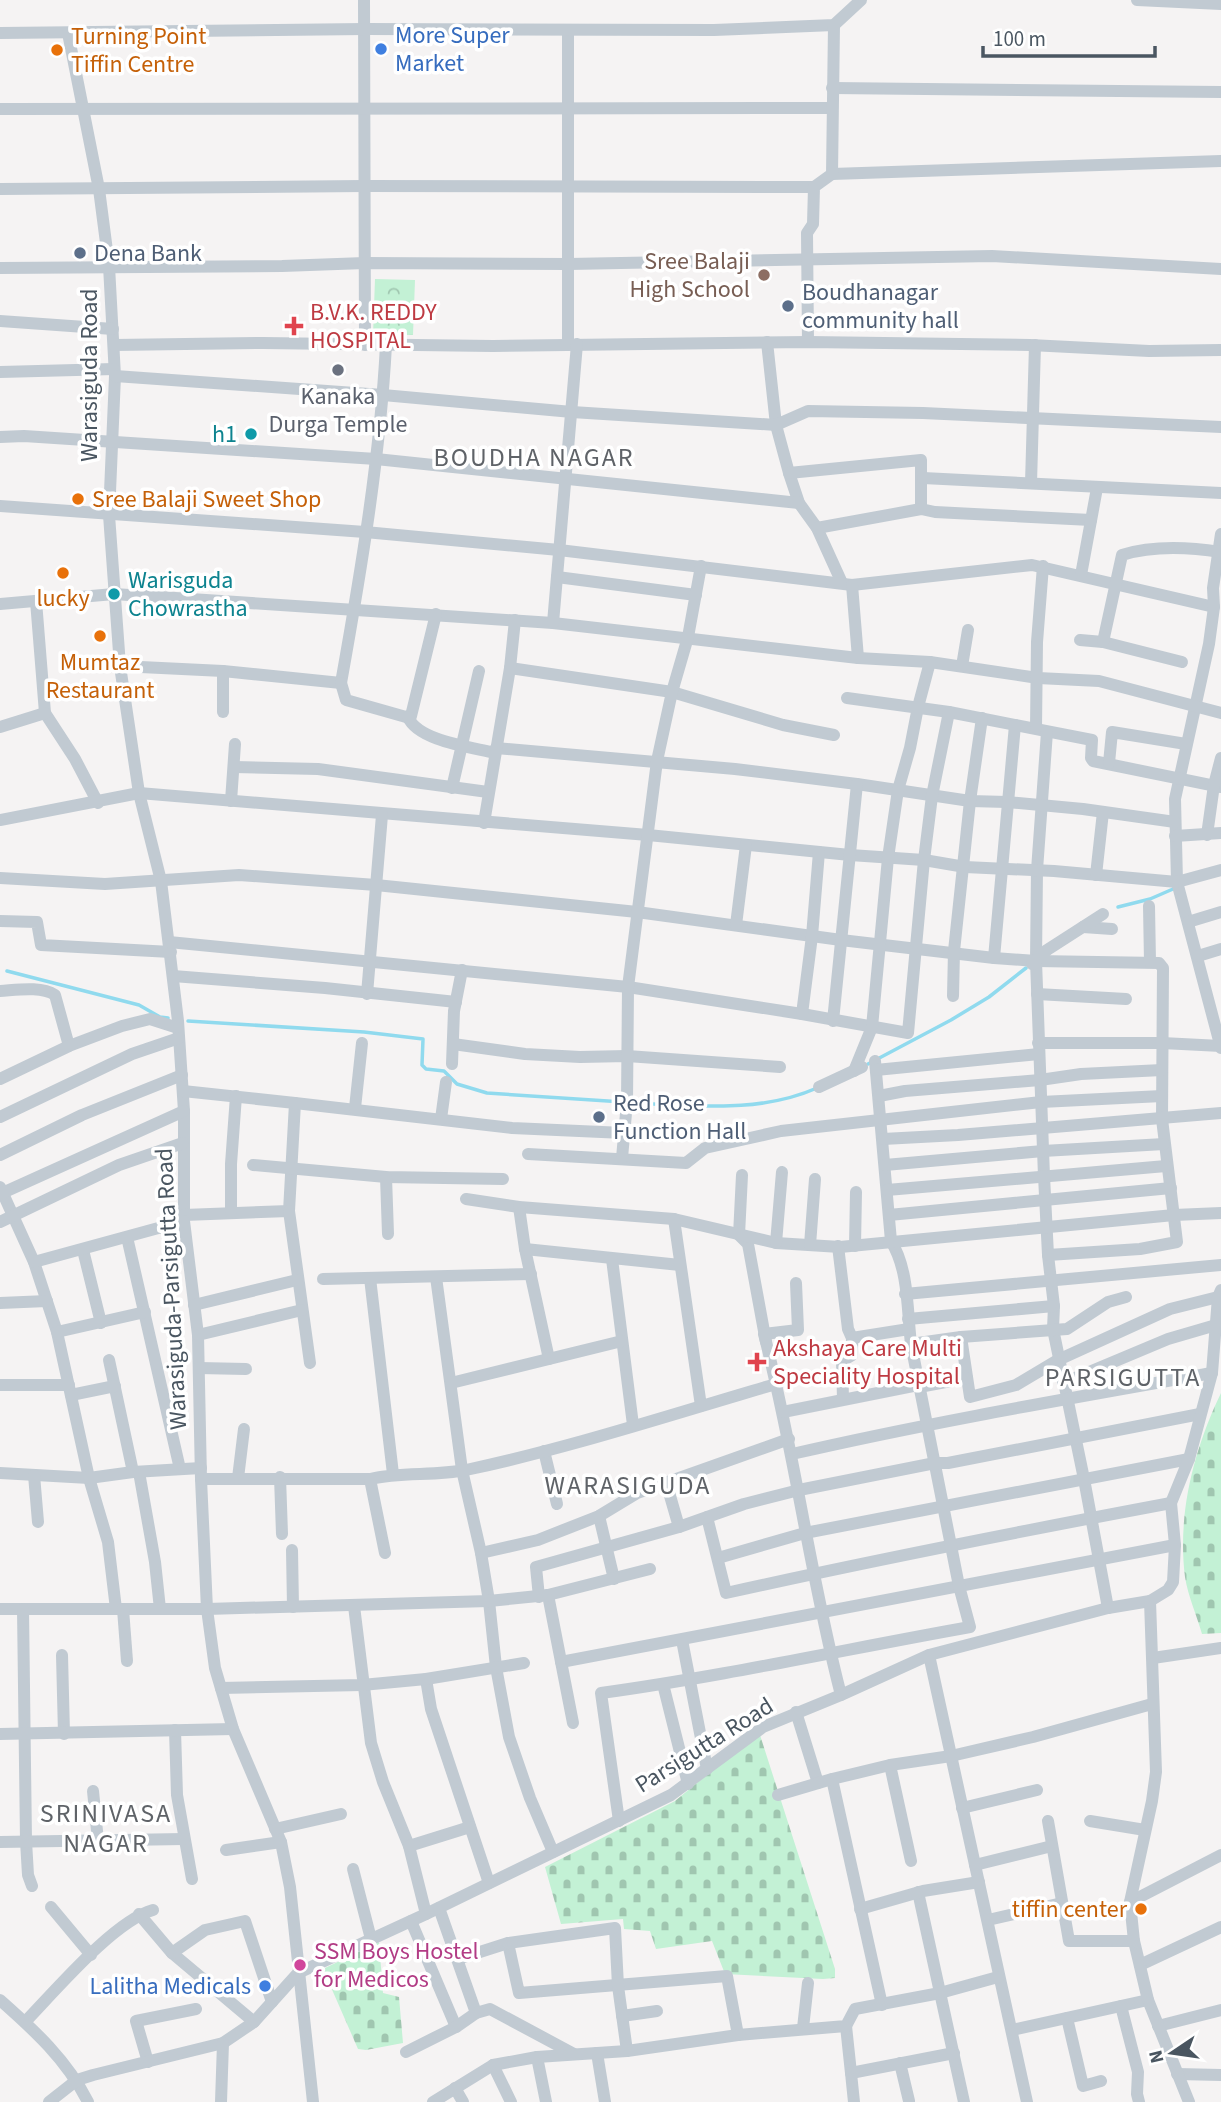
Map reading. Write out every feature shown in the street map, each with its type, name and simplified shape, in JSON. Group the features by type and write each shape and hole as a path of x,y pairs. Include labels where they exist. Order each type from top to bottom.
{"street":[{"path":"363,0 365,345"},
{"path":"0,33 365,29 714,30 834,25 861,0"},
{"path":"1137,0 1221,4"},
{"path":"832,174 834,25"},
{"path":"553,623 572,412 568,31"},
{"name":"Warasiguda Road","path":"68,33 99,189 109,266 114,345 109,514 114,594"},
{"path":"832,88 1221,92"},
{"path":"0,109 832,108"},
{"path":"0,189 364,186 814,187 832,174 1221,161"},
{"path":"808,342 807,233 813,223 814,187"},
{"path":"0,268 365,262 569,264 992,256 1221,269"},
{"path":"0,321 113,329"},
{"path":"767,342 776,425 789,473 799,503 817,528 847,584 858,658"},
{"path":"114,345 808,342 1035,345 1149,351 1221,350"},
{"path":"386,345 376,459 355,608 341,682 346,700 408,717"},
{"path":"1031,483 1035,418 1035,345"},
{"path":"0,372 114,373 572,412 776,425 808,411 1221,427"},
{"path":"0,437 24,436 376,459 799,503"},
{"path":"789,473 922,460 921,509"},
{"path":"923,478 1221,493"},
{"path":"1081,575 1097,488"},
{"path":"0,506 559,550 847,584 1032,565 1214,607"},
{"path":"817,528 921,509 1091,520"},
{"path":"818,1087 873,1065 1039,1048 1220,1040 1215,999 1198,956 1177,882 1175,799 1195,706 1215,645 1213,588 1221,534"},
{"path":"1103,642 1122,555 1177,547 1220,551"},
{"path":"622,1158 628,1056 628,987 657,761 672,692 688,637 701,566"},
{"path":"1043,566 1037,642 1042,730 1041,805 1031,965 1037,994 1048,1255 1058,1360 1092,1518 1108,1608"},
{"path":"557,578 696,596"},
{"path":"0,604 114,594 553,623 858,658 930,662 1038,678 1099,681 1221,713"},
{"name":"Warasiguda-Parsigutta Road","path":"114,594 120,666 139,793 160,881 173,976 184,1111 184,1218 198,1335 207,1609 215,1668 233,1729 281,1842 290,1887 313,2102"},
{"path":"36,601 45,713 98,803"},
{"path":"408,717 412,714 436,614"},
{"path":"484,822 510,668 514,620"},
{"path":"962,666 968,630"},
{"path":"1080,640 1103,642 1182,662"},
{"path":"854,1071 872,1027 888,858 898,790 930,662"},
{"path":"120,666 223,671 341,682"},
{"path":"510,668 672,692 783,726 834,735"},
{"path":"223,671 223,712"},
{"path":"452,788 479,671"},
{"path":"847,698 949,712 1093,740 1091,759 1218,786"},
{"path":"0,920 37,922 41,945 170,947 370,960 628,987 908,1033 932,796 949,712"},
{"path":"0,727 45,713"},
{"path":"408,717 412,726 424,734 461,745 495,750 657,761 857,784 970,801 1041,805 1175,822"},
{"path":"953,996 954,951 982,718"},
{"path":"994,958 1015,725"},
{"path":"1108,764 1112,732 1186,744"},
{"path":"231,800 235,744"},
{"path":"1207,835 1221,758"},
{"path":"234,767 318,769 488,792"},
{"path":"833,1021 857,784"},
{"path":"0,820 139,793 648,835 924,860 965,867 1177,882 1221,870"},
{"path":"1097,875 1104,812"},
{"path":"367,994 382,815"},
{"path":"1175,836 1221,833"},
{"path":"736,925 746,845"},
{"path":"802,1014 819,852"},
{"path":"0,878 105,884 239,875 376,885 637,912 841,940 954,951 1031,965 1159,962 1163,968 1162,1119 1177,1242 1140,1249 1048,1255"},
{"path":"1149,906 1150,962"},
{"path":"1188,922 1221,912"},
{"path":"1031,965 1047,950 1103,914"},
{"path":"1083,927 1112,929"},
{"path":"1198,956 1221,949"},
{"path":"452,1064 456,1002 462,970"},
{"path":"173,976 456,1002"},
{"path":"0,991 35,990 55,995 69,1045"},
{"path":"1037,994 1126,999"},
{"path":"0,1079 69,1045 122,1026 150,1019 178,1033"},
{"path":"0,1117 178,1033"},
{"path":"355,1108 362,1043"},
{"path":"453,1044 525,1054 628,1056 780,1067"},
{"path":"619,1821 601,1693 690,1680 970,1627 959,1586 918,1386 900,1256 891,1241 879,1096 873,1065"},
{"path":"879,1096 905,1091 1081,1074 1162,1070"},
{"path":"0,1155 82,1115 182,1076"},
{"path":"441,1119 446,1082"},
{"path":"183,1091 355,1108 512,1128 624,1133"},
{"path":"231,1212 236,1096"},
{"path":"528,1154 686,1163 705,1149 781,1131 1041,1102 1162,1096"},
{"path":"295,1102 289,1211 310,1363"},
{"path":"127,1661 108,1542 89,1478 57,1332 34,1262 1,1191 184,1111"},
{"path":"883,1139 1221,1113"},
{"path":"0,1222 119,1165 183,1143"},
{"path":"885,1165 1043,1151 1164,1144"},
{"path":"253,1165 386,1177 503,1179"},
{"path":"887,1189 1166,1166"},
{"path":"776,1242 782,1172"},
{"path":"742,1175 740,1235 748,1244 764,1334 792,1454 821,1612 841,1695"},
{"path":"386,1177 388,1234"},
{"path":"810,1245 815,1179"},
{"path":"888,1215 1171,1188"},
{"path":"855,1246 856,1192"},
{"path":"466,1199 519,1207 674,1219 776,1242 838,1247 1174,1214 1221,1213"},
{"path":"519,1207 549,1359"},
{"path":"34,1262 83,1250 184,1218 231,1212 289,1211"},
{"path":"674,1219 701,1406"},
{"path":"127,1237 180,1469"},
{"path":"838,1247 848,1329 852,1338 852,1355 842,1361 843,1399"},
{"path":"526,1249 680,1265"},
{"path":"83,1250 101,1323"},
{"path":"612,1259 633,1425"},
{"path":"905,1294 1221,1265"},
{"path":"323,1279 531,1274"},
{"path":"436,1277 462,1470 481,1553 496,1667 509,1737 530,1798 553,1852"},
{"path":"370,1278 393,1474"},
{"path":"194,1305 297,1280"},
{"path":"764,1334 798,1331 796,1283"},
{"path":"961,1337 970,1397 1016,1385 1058,1360 1170,1308 1219,1293 1212,1373 1189,1459 1171,1503 1175,1545 1173,1582 1168,1590 1150,1601 1156,1772 1130,1902 1135,1941 1148,2000 1189,2102"},
{"path":"911,1344 961,1337 1067,1329 1108,1302 1126,1297"},
{"path":"0,1303 47,1301"},
{"path":"852,1338 909,1324 1054,1306"},
{"path":"198,1335 302,1310"},
{"path":"57,1332 145,1312"},
{"path":"1063,1383 1168,1339 1216,1325"},
{"path":"451,1383 622,1341"},
{"path":"109,1360 155,1562 160,1609"},
{"path":"199,1368 246,1369"},
{"path":"792,1454 927,1424 1002,1413 1212,1373"},
{"path":"1086,1375 1092,1395"},
{"path":"783,1412 967,1378"},
{"path":"0,1385 70,1390 115,1386"},
{"path":"0,1473 89,1478 180,1469 243,1480 280,1477 370,1479 393,1474 462,1470 544,1451 777,1387"},
{"path":"536,1567 799,1490 1200,1414"},
{"path":"243,1480 244,1429"},
{"path":"481,1553 529,1542 599,1516 637,1493 789,1439"},
{"path":"544,1451 556,1504"},
{"path":"718,1558 805,1533 1189,1459"},
{"path":"34,1475 37,1522"},
{"path":"280,1477 282,1534"},
{"path":"370,1479 385,1553"},
{"path":"666,1482 679,1527"},
{"path":"707,1517 726,1593 914,1551 952,1547 1171,1503"},
{"path":"599,1516 614,1579"},
{"path":"529,1542 561,1662 573,1723"},
{"path":"561,1662 1175,1545"},
{"path":"292,1550 293,1607"},
{"path":"0,1609 207,1609 489,1601 544,1596 650,1569"},
{"name":"Parsigutta Road","path":"298,1973 433,1911 671,1795 763,1727 796,1712 841,1695 929,1655 1108,1608 1150,1601"},
{"path":"354,1606 371,1743 383,1782 433,1911 458,1959 476,2013"},
{"path":"23,1609 26,1841 28,1875 32,1886"},
{"path":"681,1640 707,1769"},
{"path":"1153,1658 1221,1648"},
{"path":"62,1655 64,1734"},
{"path":"929,1655 1027,2102"},
{"path":"221,1689 362,1685 426,1679 524,1663"},
{"path":"426,1679 431,1709 489,1883"},
{"path":"663,1684 688,1784"},
{"path":"778,1795 890,1765 951,1756 1152,1704"},
{"path":"796,1712 818,1783"},
{"path":"0,1734 233,1729"},
{"path":"175,1730 177,1795 192,1879"},
{"path":"890,1765 911,1861"},
{"path":"832,1779 882,2005"},
{"path":"962,1808 1037,1790"},
{"path":"93,1791 98,1841"},
{"path":"275,1829 341,1814"},
{"path":"1048,1821 1069,1941 1135,1941"},
{"path":"1090,1821 1145,1830"},
{"path":"409,1846 470,1827"},
{"path":"0,1842 184,1839"},
{"path":"226,1850 281,1842"},
{"path":"975,1865 1052,1846"},
{"path":"1130,1902 1221,1854"},
{"path":"353,1869 371,1940"},
{"path":"860,1909 918,1892 979,1882"},
{"path":"918,1892 964,2102"},
{"path":"988,1920 1062,1903"},
{"path":"51,1908 91,1955"},
{"path":"25,2022 109,1936 139,1914 153,1910"},
{"path":"139,1914 172,1953 254,2022"},
{"path":"172,1953 205,1930 245,1921 272,2002"},
{"path":"411,1921 456,2027"},
{"path":"1140,1965 1221,1927"},
{"path":"458,1959 508,1943 615,1928 618,1986 627,2051"},
{"path":"508,1943 519,1993 727,1976 738,2035"},
{"path":"49,2102 77,2080 223,2043 254,2022 298,1973"},
{"path":"854,2102 846,2026 855,2009 940,1993 998,1977"},
{"path":"803,2028 808,1983"},
{"path":"0,2000 56,2053 77,2080 88,2102"},
{"path":"1012,2030 1148,2000"},
{"path":"1121,2006 1138,2072 1139,2102"},
{"path":"148,2062 136,2021 196,2009"},
{"path":"406,2052 456,2027 476,2013 490,2010 574,2054"},
{"path":"622,2016 657,2011"},
{"path":"1158,2026 1221,2011"},
{"path":"1067,2018 1083,2086 1101,2081"},
{"path":"433,2102 493,2065 537,2057 627,2051 738,2035 846,2026"},
{"path":"221,2102 223,2043"},
{"path":"597,2053 605,2102"},
{"path":"851,2073 954,2053"},
{"path":"537,2057 546,2102"},
{"path":"900,2063 909,2101"},
{"path":"493,2065 511,2102"},
{"path":"1177,2074 1221,2075"},
{"path":"455,2088 463,2102"}],"green space":[{"path":"375,279 415,280 413,335 373,335"},
{"path":"1221,1393 1221,1633 1202,1634 1185,1577 1183,1530 1196,1459"},
{"path":"759,1732 835,1969 835,1978 725,1974 712,1941 656,1949 650,1931 624,1929 623,1919 561,1924 545,1867 675,1801"},
{"path":"379,1942 383,1993 399,1997 403,2043 358,2049 323,1969"}],"waterway":[{"path":"1118,907 1150,899 1173,889"},
{"path":"868,1064 989,997 1026,968"},
{"path":"7,971 139,1005 160,1017 168,1018"},
{"path":"188,1021 364,1032 423,1039 422,1065 426,1069 444,1071 457,1084 487,1093 623,1102"},
{"path":"632,1103 749,1105 772,1102 817,1088"}],"place":[{"name":"More Super Market","path":"381,49"},
{"name":"Turning Point Tiffin Centre","path":"57,50"},
{"name":"Dena Bank","path":"80,253"},
{"name":"Sree Balaji High School","path":"764,275"},
{"name":"Boudhanagar community hall","path":"788,306"},
{"name":"B.V.K. REDDY HOSPITAL","path":"294,326"},
{"name":"Kanaka Durga Temple","path":"338,370"},
{"name":"h1","path":"251,434"},
{"name":"Sree Balaji Sweet Shop","path":"78,499"},
{"name":"lucky","path":"63,573"},
{"name":"Warisguda Chowrastha","path":"114,594"},
{"name":"Mumtaz Restaurant","path":"100,636"},
{"name":"Red Rose Function Hall","path":"599,1117"},
{"name":"Akshaya Care Multi Speciality Hospital","path":"757,1362"},
{"name":"tiffin center","path":"1141,1909"},
{"name":"SSM Boys Hostel for Medicos","path":"300,1965"},
{"name":"Lalitha Medicals","path":"265,1986"}],"district":[{"name":"BOUDHA NAGAR","path":"534,457"},
{"name":"PARSIGUTTA","path":"1123,1377"},
{"name":"WARASIGUDA","path":"628,1485"},
{"name":"SRINIVASA NAGAR","path":"106,1828"}]}
